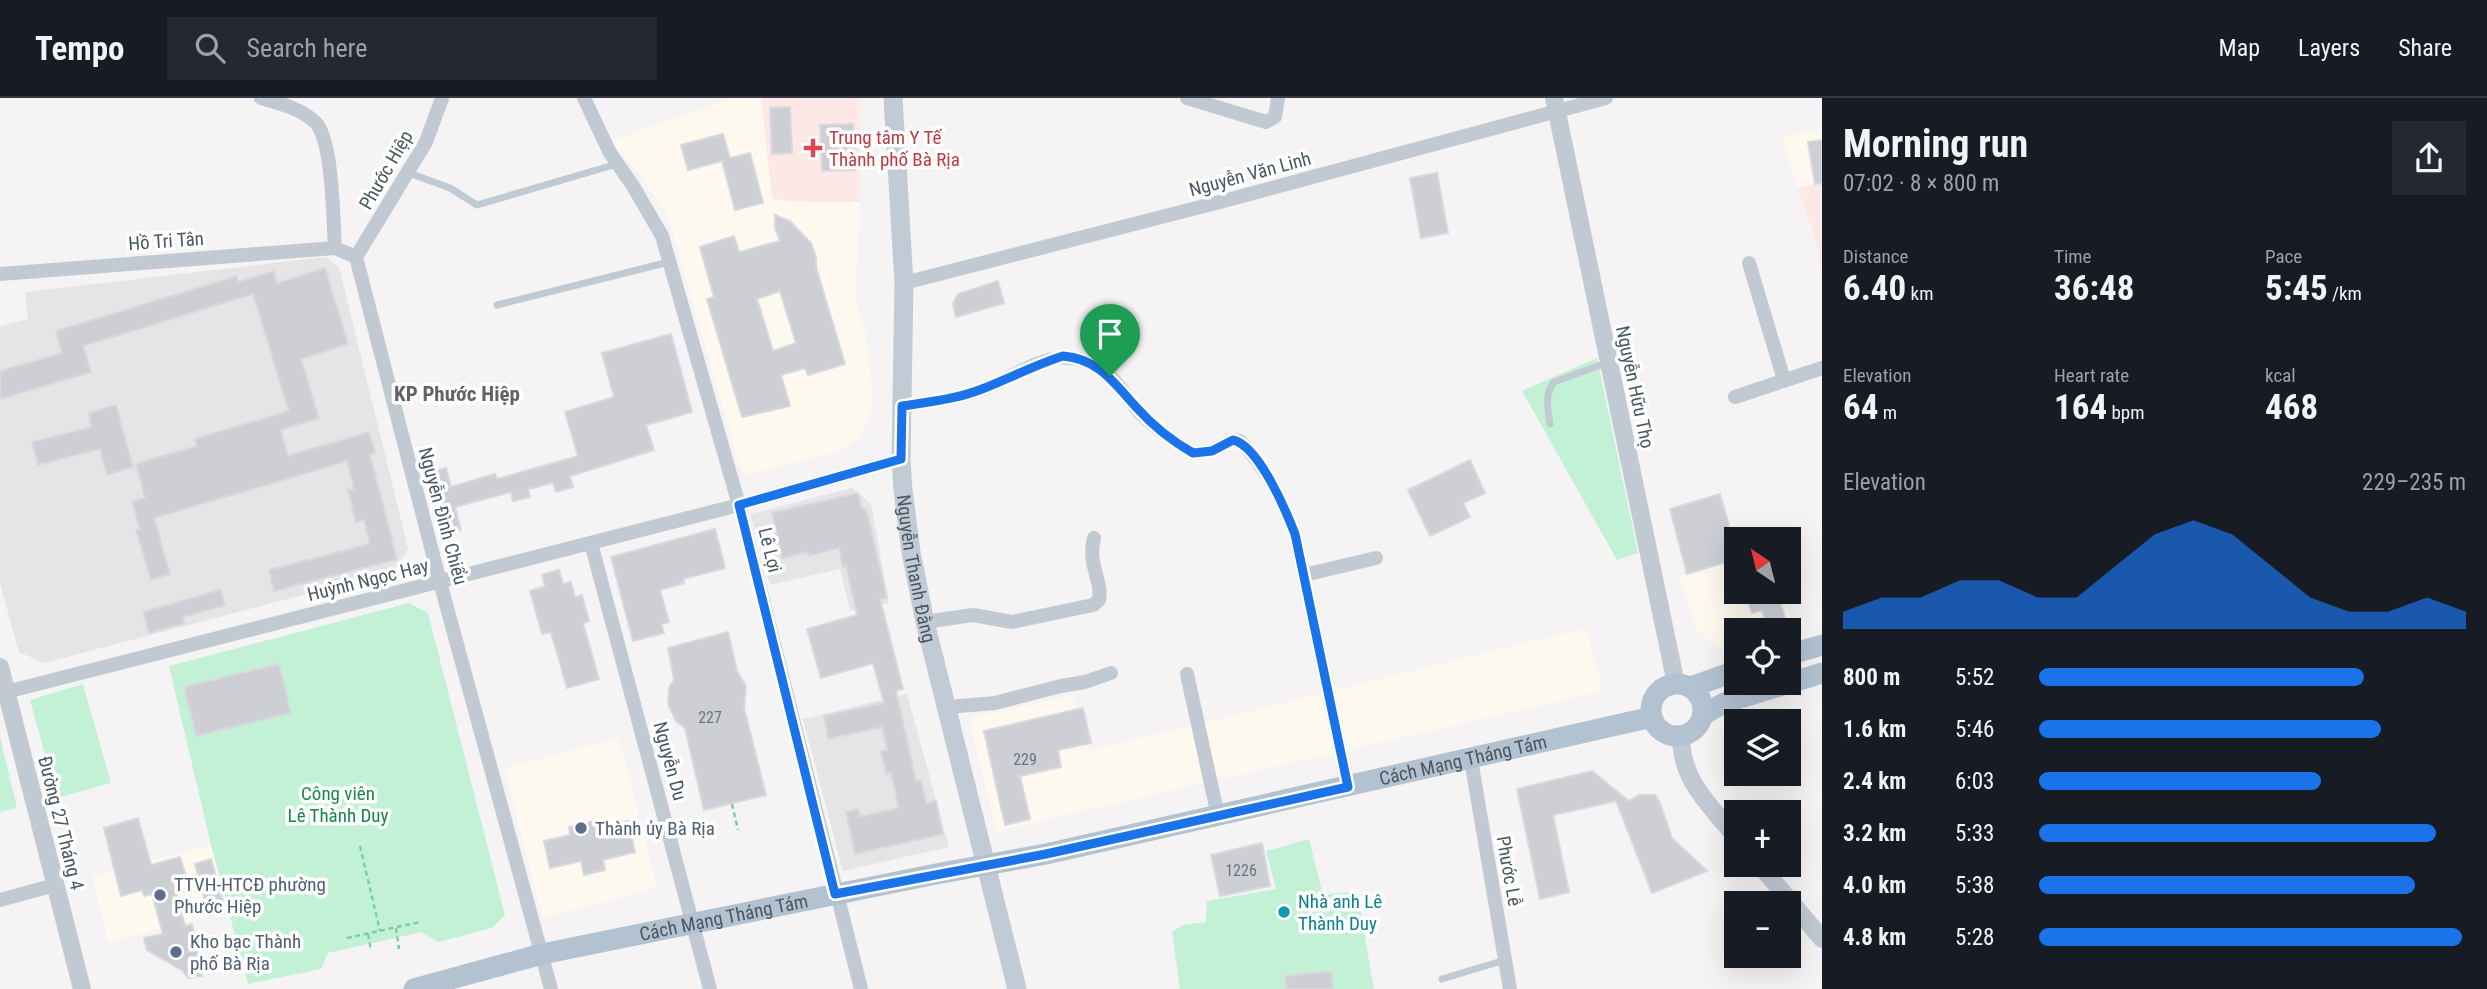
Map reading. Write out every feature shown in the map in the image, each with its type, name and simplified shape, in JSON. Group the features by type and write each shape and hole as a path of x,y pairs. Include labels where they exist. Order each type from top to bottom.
{"main road":[{"name":"Nguyễn Thanh Đằng","path":"894,98 904,283 901,459 911,552 925,622 1017,989"},
{"path":"1801,651 1822,645"},
{"path":"1703,715 1724,703 1822,673"},
{"path":"1684,686 1702,699 1703,715 1696,729 1681,736 1663,732 1652,718 1651,711 1654,698 1664,688 1684,686 1724,674"},
{"name":"Cách Mạng Tháng Tám","path":"414,989 542,954 986,866 1652,718"}],"street":[{"path":"261,98 295,107 317,124 327,147 335,248 356,257"},
{"name":"Phước Hiệp","path":"356,257 426,142 442,98"},
{"name":"Lê Lợi","path":"584,98 610,153 663,236 739,505 861,989"},
{"path":"1187,98 1266,122 1277,113 1279,98"},
{"name":"Nguyễn Văn Linh","path":"904,283 1220,202 1556,104 1606,98"},
{"name":"Nguyễn Hữu Thọ","path":"1556,104 1674,663 1684,686"},
{"name":"Hồ Tri Tân","path":"0,274 335,248"},
{"name":"Nguyễn Đình Chiểu","path":"356,257 440,582 551,989"},
{"path":"1749,263 1784,380"},
{"path":"902,406 962,396 1038,363 1063,356 1077,357 1110,376 1152,424 1193,453 1212,451 1233,440 1240,441 1265,472 1286,509 1295,534 1348,787"},
{"path":"1735,397 1822,368"},
{"name":"Huỳnh Ngọc Hay","path":"2,677 440,582 739,505 901,459"},
{"path":"925,622 973,615 1012,622 1093,605 1099,600 1101,592 1091,562 1094,538"},
{"name":"Nguyễn Du","path":"591,543 710,989"},
{"path":"1304,575 1376,558"},
{"path":"947,707 995,703 1085,682 1111,673"},
{"path":"1187,674 1218,816"},
{"name":"Đường 27 Tháng 4","path":"2,677 82,989"},
{"path":"1681,736 1681,757 1688,775 1724,822"},
{"name":"Phước Lễ","path":"1471,760 1510,989"},
{"path":"1770,877 1822,939"},
{"path":"0,900 55,885"}],"lane":[{"path":"409,173 450,188 477,205 618,164"},
{"path":"497,305 670,261"},
{"path":"1550,424 1547,394 1553,382 1609,362"},
{"path":"1441,979 1505,960"}],"path":[{"path":"732,804 738,830"},
{"path":"360,846 380,931"},
{"path":"346,938 420,922"},
{"path":"396,928 400,949"},
{"path":"368,934 371,951"}],"shaded area":[{"path":"734,98 761,98 773,198 784,201 860,202 856,294 866,333 873,402 869,419 859,437 843,450 743,476 667,213 610,141"},
{"name":"Trung tâm Y Tế Thành phố Bà Rịa","path":"761,98 860,98 860,202 784,201 772,198"},
{"path":"1822,129 1822,184 1797,187 1782,136"},
{"path":"1822,184 1822,273 1816,241 1797,187"},
{"path":"326,257 339,267 408,548 394,571 44,663 19,652 0,584 0,326 28,319 25,292"},
{"path":"852,488 871,504 889,603 850,611 840,569 770,585 750,514"},
{"path":"1724,563 1724,604 1786,604 1790,618 1724,618 1724,649 1719,648 1704,638 1697,628 1679,576"},
{"path":"1586,628 1603,691 996,831 969,718 1072,696 1089,751"},
{"path":"907,694 949,847 843,871 803,719"},
{"name":"Thành ủy Bà Rịa","path":"619,738 657,888 543,918 504,768"},
{"name":"TTVH-HTCĐ phường Phước Hiệp","path":"211,845 229,912 108,942 92,877"}],"green space":[{"path":"1597,358 1638,553 1617,560 1522,391"},
{"name":"Công viên Lê Thành Duy","path":"409,603 428,613 505,915 492,928 438,942 421,932 328,953 321,969 248,984 211,845 169,666"},
{"path":"83,684 111,783 57,798 30,700"},
{"path":"0,737 17,808 0,812"},
{"name":"Nhà anh Lê Thành Duy","path":"1309,839 1323,895 1357,891 1374,989 1180,989 1172,932 1183,925 1206,922 1207,901 1276,889 1266,851"}],"building":[{"path":"790,107 792,153 772,154 770,108"},
{"path":"853,124 855,170 822,171 820,125"},
{"path":"723,134 730,158 750,153 763,203 735,210 722,161 688,170 681,145"},
{"path":"1822,140 1822,183 1815,184 1808,142"},
{"path":"1437,173 1448,233 1421,238 1410,178"},
{"path":"775,215 790,221 811,243 845,364 808,375 805,368 781,375 790,406 742,417 707,299 714,297 700,247 734,236 739,252 780,241 775,228","holes":["780,291 796,343 773,351 757,299"]},
{"path":"325,268 348,344 301,359 319,418 281,430 288,456 369,432 375,453 370,455 397,559 274,591 269,570 370,544 364,520 356,522 348,490 354,489 347,461 154,518 170,574 151,580 136,530 140,529 132,502 145,498 136,464 197,446 195,439 289,411 253,294 83,346 91,372 0,399 0,371 62,353 56,331 237,276 238,282 274,271 277,283"},
{"path":"998,281 1004,303 956,317 953,304 958,294"},
{"path":"671,334 692,412 646,425 654,450 570,476 573,487 556,492 553,483 528,489 530,497 513,501 511,492 455,507 461,530 441,535 425,474 446,468 451,487 495,474 497,479 578,456 565,412 614,397 602,353"},
{"path":"116,405 133,467 107,475 100,449 38,465 32,442 91,427 89,413"},
{"path":"1470,460 1485,493 1463,503 1470,517 1430,536 1408,490"},
{"path":"858,493 862,510 866,509 887,598 880,599 903,689 896,691 916,781 921,780 926,803 936,801 943,834 855,854 846,812 858,809 860,817 899,808 891,773 886,774 881,751 887,750 882,727 828,739 824,716 884,703 873,663 821,678 807,629 857,615 846,566 843,567 839,548 809,556 808,552 782,558 772,513"},
{"path":"1720,494 1730,527 1724,527 1724,563 1687,574 1670,509"},
{"path":"715,529 725,568 683,579 684,583 660,590 669,622 661,624 664,633 633,641 611,557"},
{"path":"559,570 563,584 571,582 575,597 582,595 589,621 583,623 599,679 567,688 551,632 542,634 530,591 545,586 542,575"},
{"path":"220,590 225,605 183,617 184,623 149,633 143,612"},
{"path":"1749,604 1781,604 1785,618 1764,618 1762,610 1752,613"},
{"path":"728,632 737,671 746,686 744,708 766,795 704,810 685,728 676,721 668,704 669,688 674,680 668,648"},
{"path":"279,664 291,713 196,736 184,687"},
{"path":"1083,708 1091,743 1058,750 1061,767 1020,776 1030,819 1005,825 984,731"},
{"path":"1592,771 1629,801 1639,795 1655,795 1672,838 1707,871 1652,893 1616,801 1553,815 1569,892 1540,899 1517,789"},
{"path":"138,818 151,865 180,857 186,876 173,880 185,926 192,924 202,976 188,978 183,971 147,950 144,938 163,934 152,894 144,896 142,890 121,896 104,828"},
{"path":"604,819 605,826 628,821 635,852 603,860 605,870 584,875 581,861 550,868 544,841 570,835 569,827"},
{"path":"1262,843 1270,886 1220,896 1211,855"},
{"path":"211,859 226,911 209,916 195,864"},
{"path":"1331,971 1333,989 1286,989 1285,976"}],"place":[{"name":"Trung tâm Y Tế Thành phố Bà Rịa","path":"813,148"},
{"name":"Thành ủy Bà Rịa","path":"581,828"},
{"name":"TTVH-HTCĐ phường Phước Hiệp","path":"160,895"},
{"name":"Nhà anh Lê Thành Duy","path":"1284,912"},
{"name":"Kho bạc Thành phố Bà Rịa","path":"176,952"}],"district":[{"name":"KP Phước Hiệp","path":"457,394"}],"route":[{"path":"1063,356 1077,357 1110,376 1152,424 1193,453 1202,454 1233,440 1240,441 1275,488 1295,534 1348,787 1046,854 835,894 739,505 901,459 902,406 962,396 1038,363 1063,356"}]}
